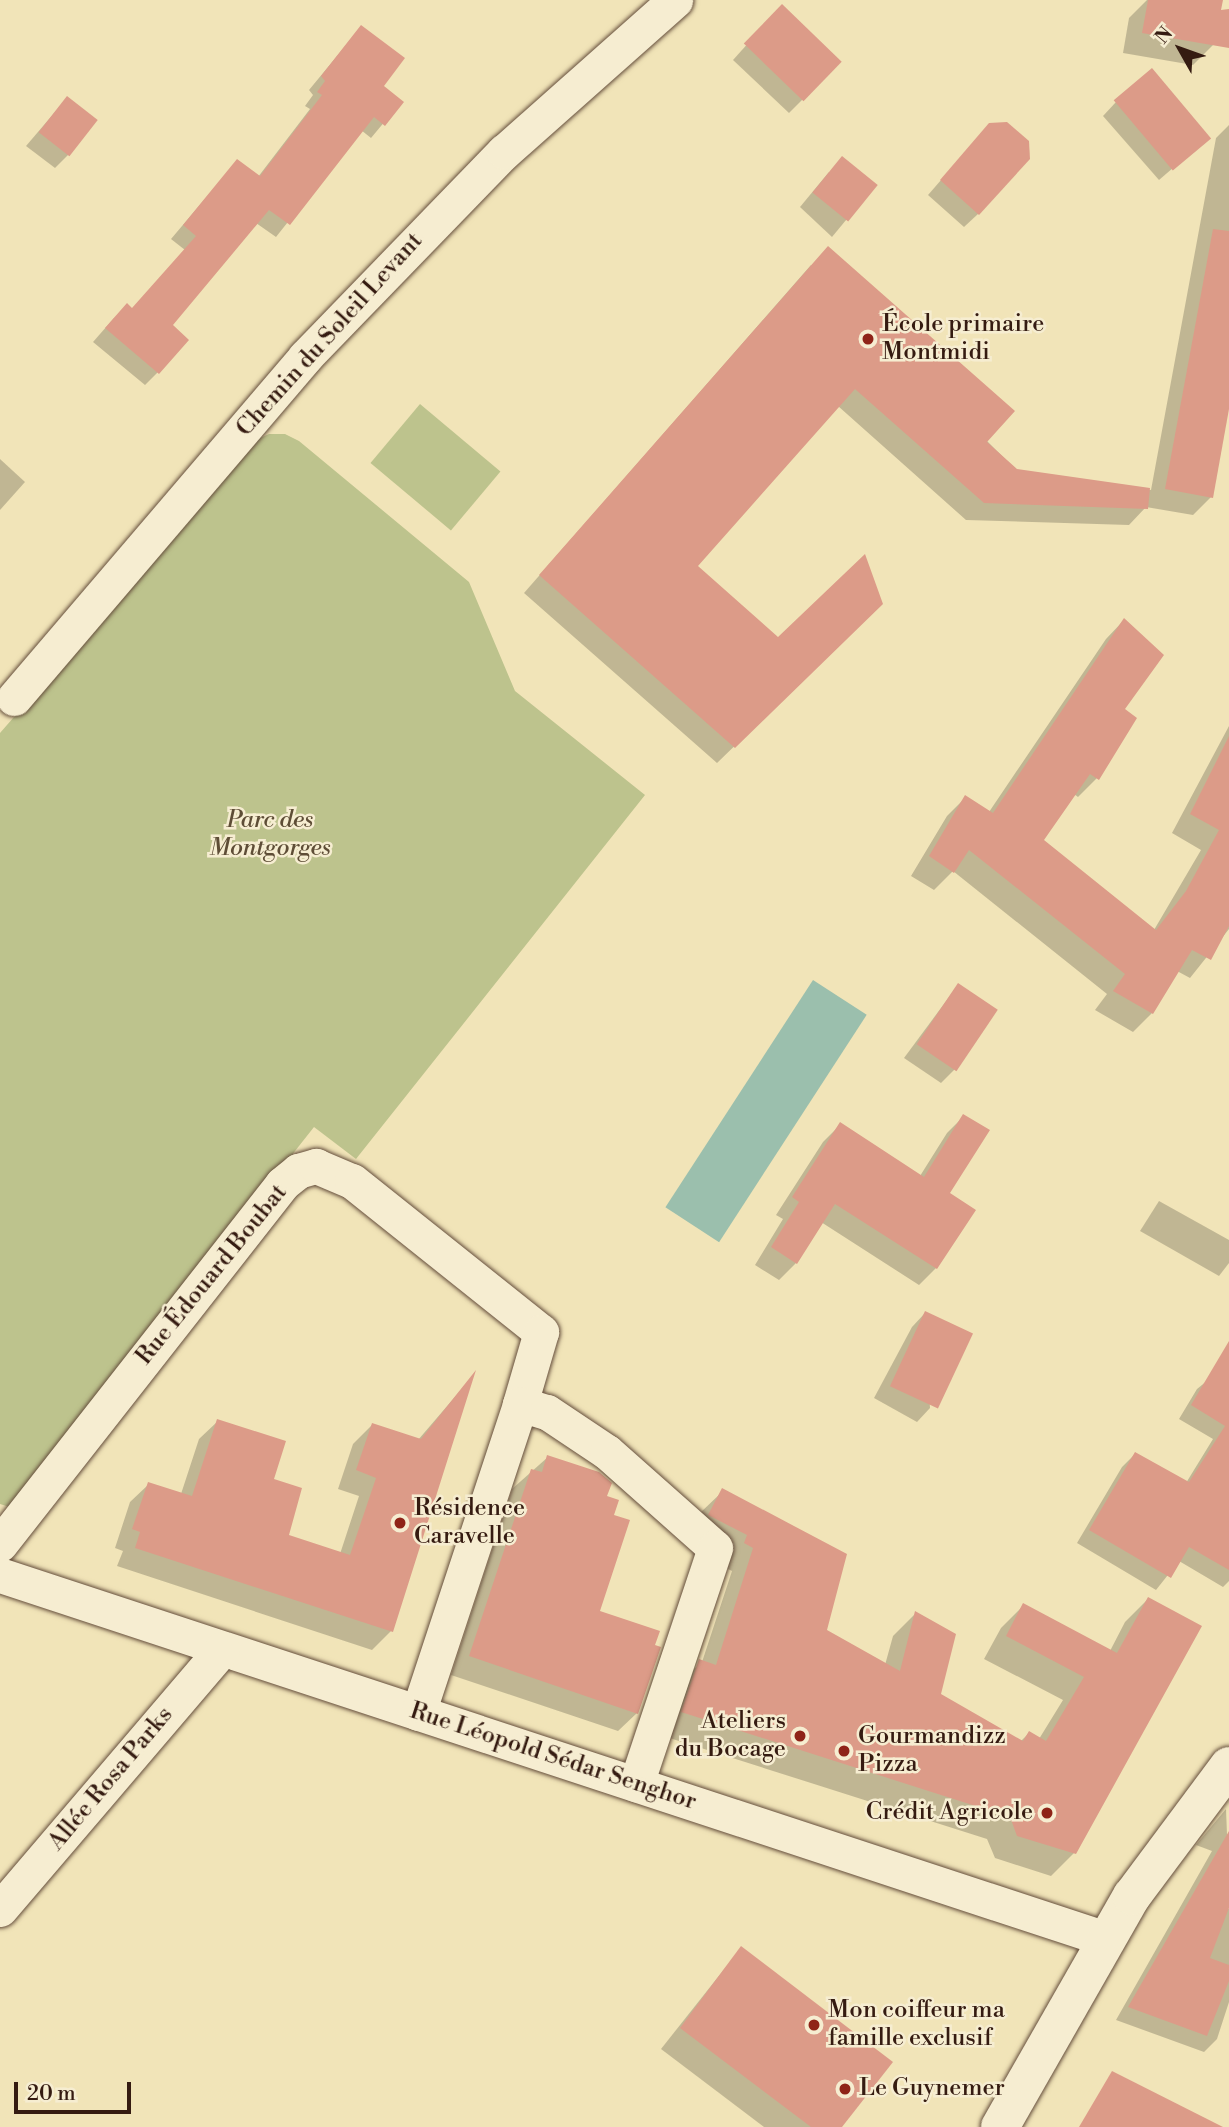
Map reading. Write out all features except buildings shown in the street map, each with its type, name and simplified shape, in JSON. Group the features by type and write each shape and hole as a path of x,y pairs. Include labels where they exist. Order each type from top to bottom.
{"street":[{"name":"Chemin du Soleil Levant","path":"14,698 314,348 504,152 675,0"},
{"name":"Rue Édouard Boubat","path":"0,1544 282,1184 298,1171 316,1167 352,1181 541,1332 520,1404"},
{"path":"418,1713 520,1404 547,1412 607,1452 715,1548 636,1784"},
{"name":"Rue Léopold Sédar Senghor","path":"0,1574 1106,1939"},
{"name":"Allée Rosa Parks","path":"0,1909 222,1649"},
{"path":"1000,2127 1132,1896 1229,1766"}],"green space":[{"path":"420,404 500,471 451,530 371,463"},
{"name":"Parc des Montgorges","path":"269,434 285,434 299,441 469,582 515,691 645,795 356,1159 314,1127 13,1508 0,1504 0,733 256,440"}],"shaded area":[{"path":"813,980 867,1015 719,1242 665,1207"}],"place":[{"name":"École primaire Montmidi","path":"868,339"},
{"name":"Résidence Caravelle","path":"400,1523"},
{"name":"Ateliers du Bocage","path":"800,1736"},
{"name":"Gourmandizz Pizza","path":"844,1751"},
{"name":"Crédit Agricole","path":"1047,1813"},
{"name":"Mon coiffeur ma famille exclusif","path":"814,2025"},
{"name":"Le Guynemer","path":"845,2089"}]}
